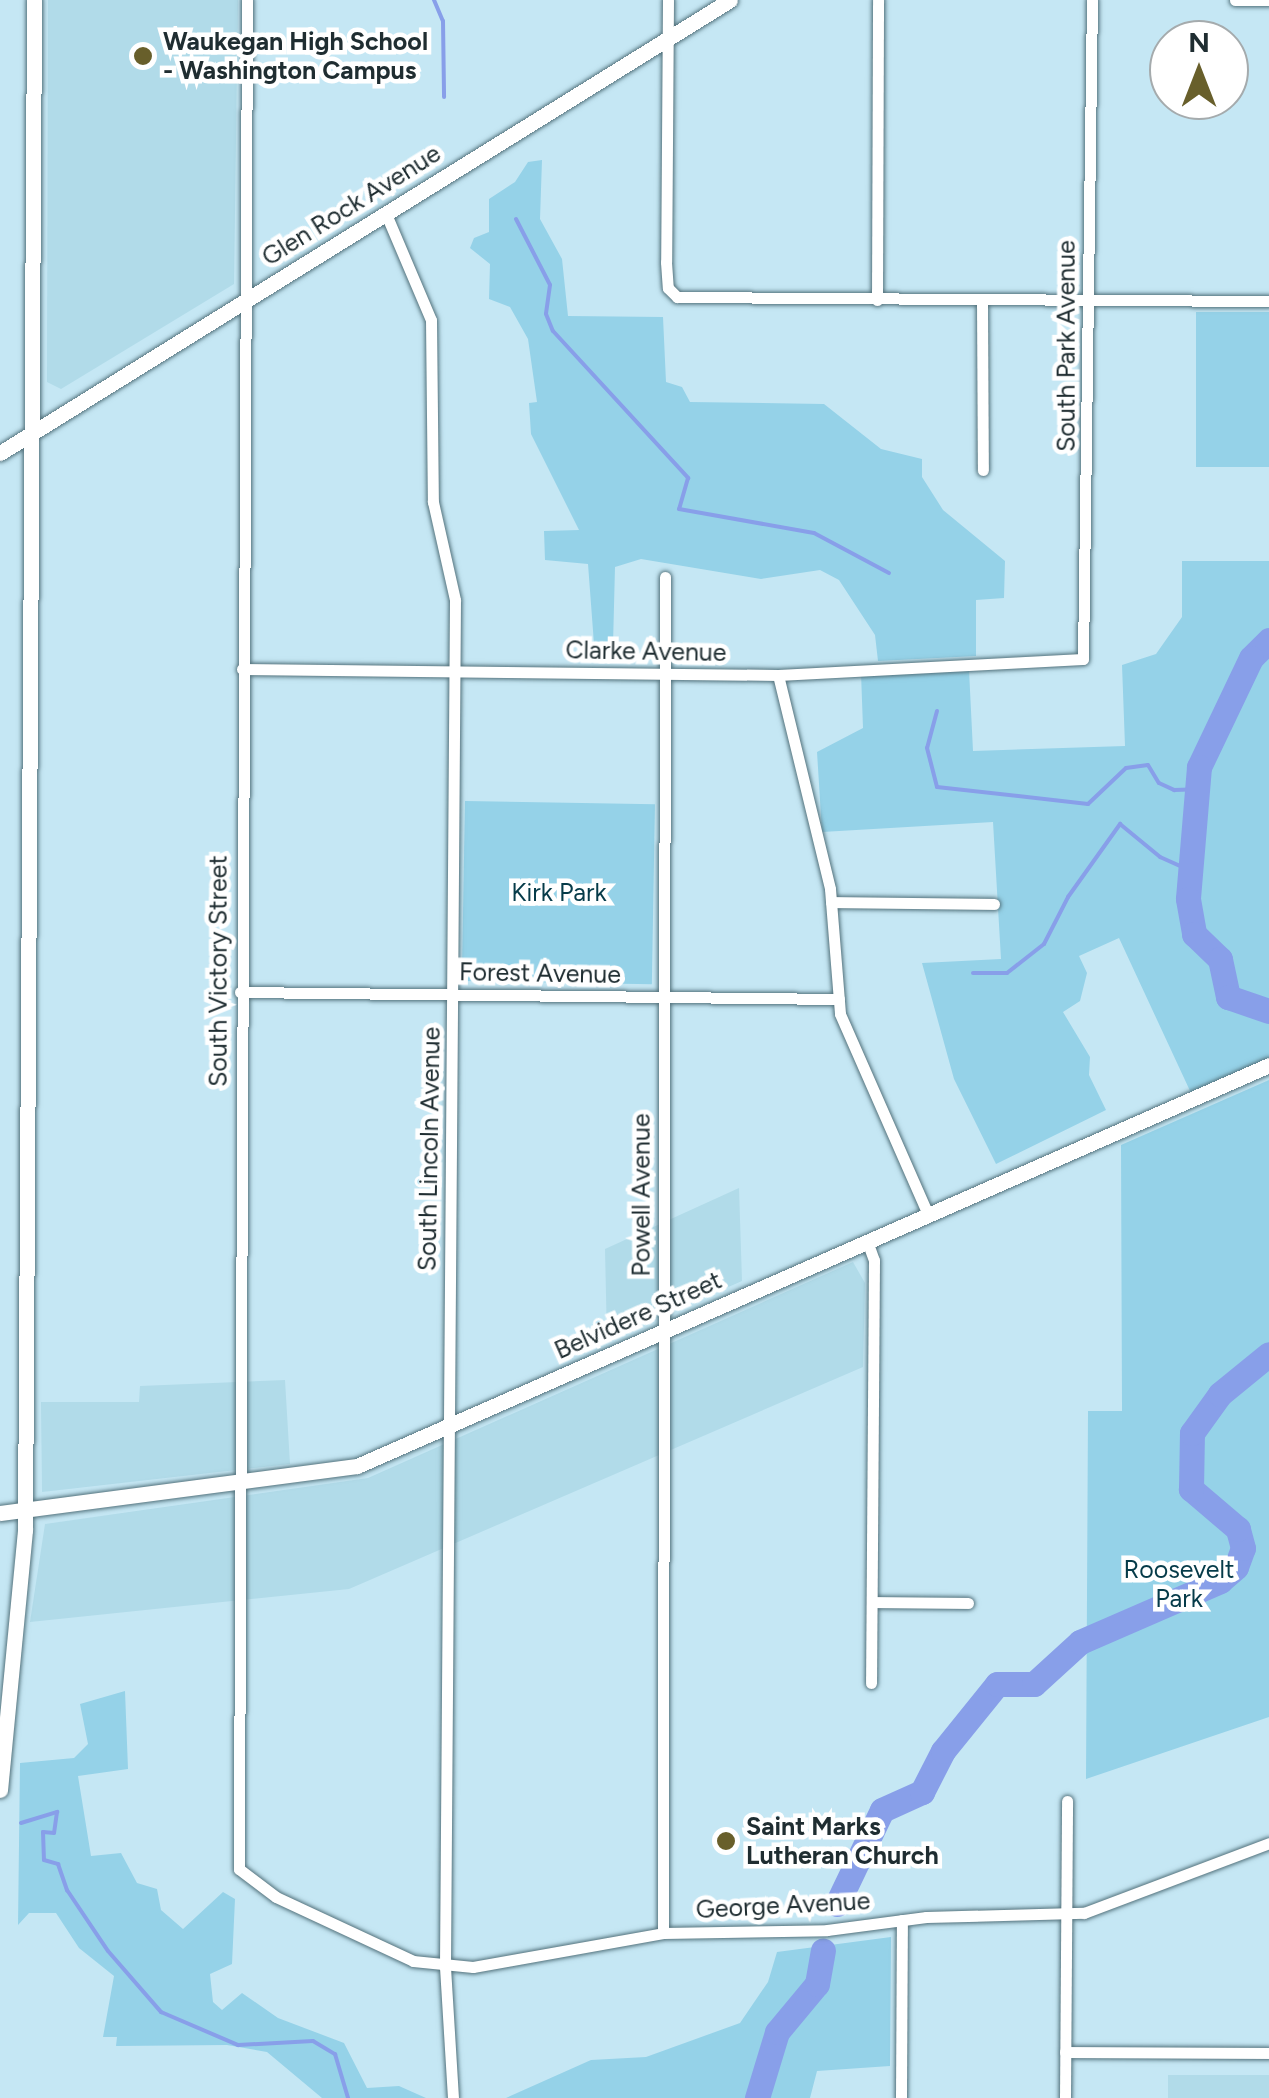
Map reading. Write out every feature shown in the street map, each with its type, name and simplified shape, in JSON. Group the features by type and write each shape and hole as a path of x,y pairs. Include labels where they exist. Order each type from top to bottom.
{"street":[{"path":"0,1790 24,1510 34,0"},
{"name":"South Victory Street","path":"247,0 235,1860 260,1887 300,1908"},
{"path":"668,0 666,262 668,288 677,297 1269,301"},
{"name":"Glen Rock Avenue","path":"0,453 730,0"},
{"path":"877,300 878,0"},
{"name":"South Park Avenue","path":"1050,664 1082,658 1085,650 1092,0"},
{"path":"1235,0 1269,0"},
{"name":"South Lincoln Avenue","path":"386,214 431,320 433,502 451,563 455,672 445,1967 453,2098"},
{"path":"982,301 983,470"},
{"name":"Powell Avenue","path":"663,1933 664,577"},
{"name":"Clarke Avenue","path":"242,669 778,675 1050,664"},
{"path":"778,675 831,902 839,999 928,1214"},
{"path":"831,902 994,904"},
{"name":"Forest Avenue","path":"240,992 839,999"},
{"name":"Belvidere Street","path":"0,1513 357,1466 1269,1064"},
{"path":"867,1240 874,1260 872,1683"},
{"path":"872,1602 968,1602"},
{"path":"1065,2098 1067,1802"},
{"name":"George Avenue","path":"300,1908 413,1961 445,1967 663,1933 827,1930 902,1920 1066,1916 1269,1843"},
{"path":"902,1920 902,2098"},
{"path":"1065,2052 1269,2053"}],"shaded area":[{"path":"48,0 238,0 234,284 61,389 47,382"},
{"path":"739,1188 742,1281 607,1340 605,1249"},
{"path":"853,1262 865,1283 863,1367 349,1589 30,1622 45,1524 368,1478"},
{"path":"285,1380 290,1464 42,1492 41,1402 139,1402 140,1386"},
{"path":"1168,2075 1269,2075 1269,2098 1168,2098"}],"green space":[{"path":"542,160 540,219 562,259 568,316 663,317 666,382 682,387 690,402 824,404 881,449 922,459 922,477 943,510 1005,561 1004,598 976,600 976,656 878,661 875,635 839,580 820,570 761,579 641,559 615,567 613,645 594,644 588,564 545,560 544,531 579,530 531,434 529,403 537,402 528,339 510,307 489,299 490,264 470,248 474,238 489,232 489,199 515,182 528,162"},
{"path":"1196,312 1269,312 1269,467 1196,467"},
{"path":"1182,561 1269,561 1269,1058 1191,1093 1119,938 1079,956 1087,973 1080,1001 1063,1012 1090,1057 1089,1075 1106,1110 996,1164 954,1079 922,963 1001,959 993,822 822,832 817,752 863,728 861,673 969,670 973,751 1125,746 1122,665 1156,654 1182,617"},
{"name":"Kirk Park","path":"465,801 655,804 652,984 462,981"},
{"name":"Roosevelt Park","path":"1269,1080 1269,1717 1086,1779 1088,1411 1122,1411 1121,1145"},
{"path":"125,1691 128,1769 78,1776 91,1856 121,1853 137,1883 157,1889 161,1910 183,1929 223,1892 235,1899 232,1964 210,1974 213,2002 222,2010 242,1993 278,2018 344,2043 367,2088 399,2086 426,2098 322,2098 267,2052 227,2045 116,2046 117,2037 103,2037 114,1976 79,1948 56,1913 29,1913 18,1925 20,1763 74,1758 88,1744 80,1704"},
{"path":"891,1937 890,2066 817,2071 810,2098 506,2098 591,2060 646,2057 740,2023 768,1982 777,1952"}],"waterway":[{"path":"434,0 443,21 444,97"},
{"path":"516,219 550,285 546,314 553,331 688,478 679,509 814,533 889,573"},
{"path":"1269,640 1251,658 1199,767 1188,899 1194,934 1220,959 1228,997 1269,1011"},
{"path":"937,711 927,748 937,787 1088,804 1126,768 1148,765 1159,783 1174,790 1198,789"},
{"path":"973,973 1007,973 1044,944 1068,897 1120,824 1160,857 1194,872"},
{"path":"837,1904 882,1810 922,1792 943,1751 997,1684 1034,1684 1080,1642 1220,1581 1236,1567 1243,1548 1238,1529 1191,1489 1192,1433 1220,1394 1269,1354"},
{"path":"21,1823 57,1812 54,1833 43,1832 44,1860 58,1864 67,1890 108,1951 161,2012 238,2045 313,2041 335,2054 348,2098"},
{"path":"757,2098 777,2032 817,1984 823,1951"}],"place":[{"name":"Waukegan High School - Washington Campus","path":"143,56"},
{"name":"Saint Marks Lutheran Church","path":"726,1841"}]}
